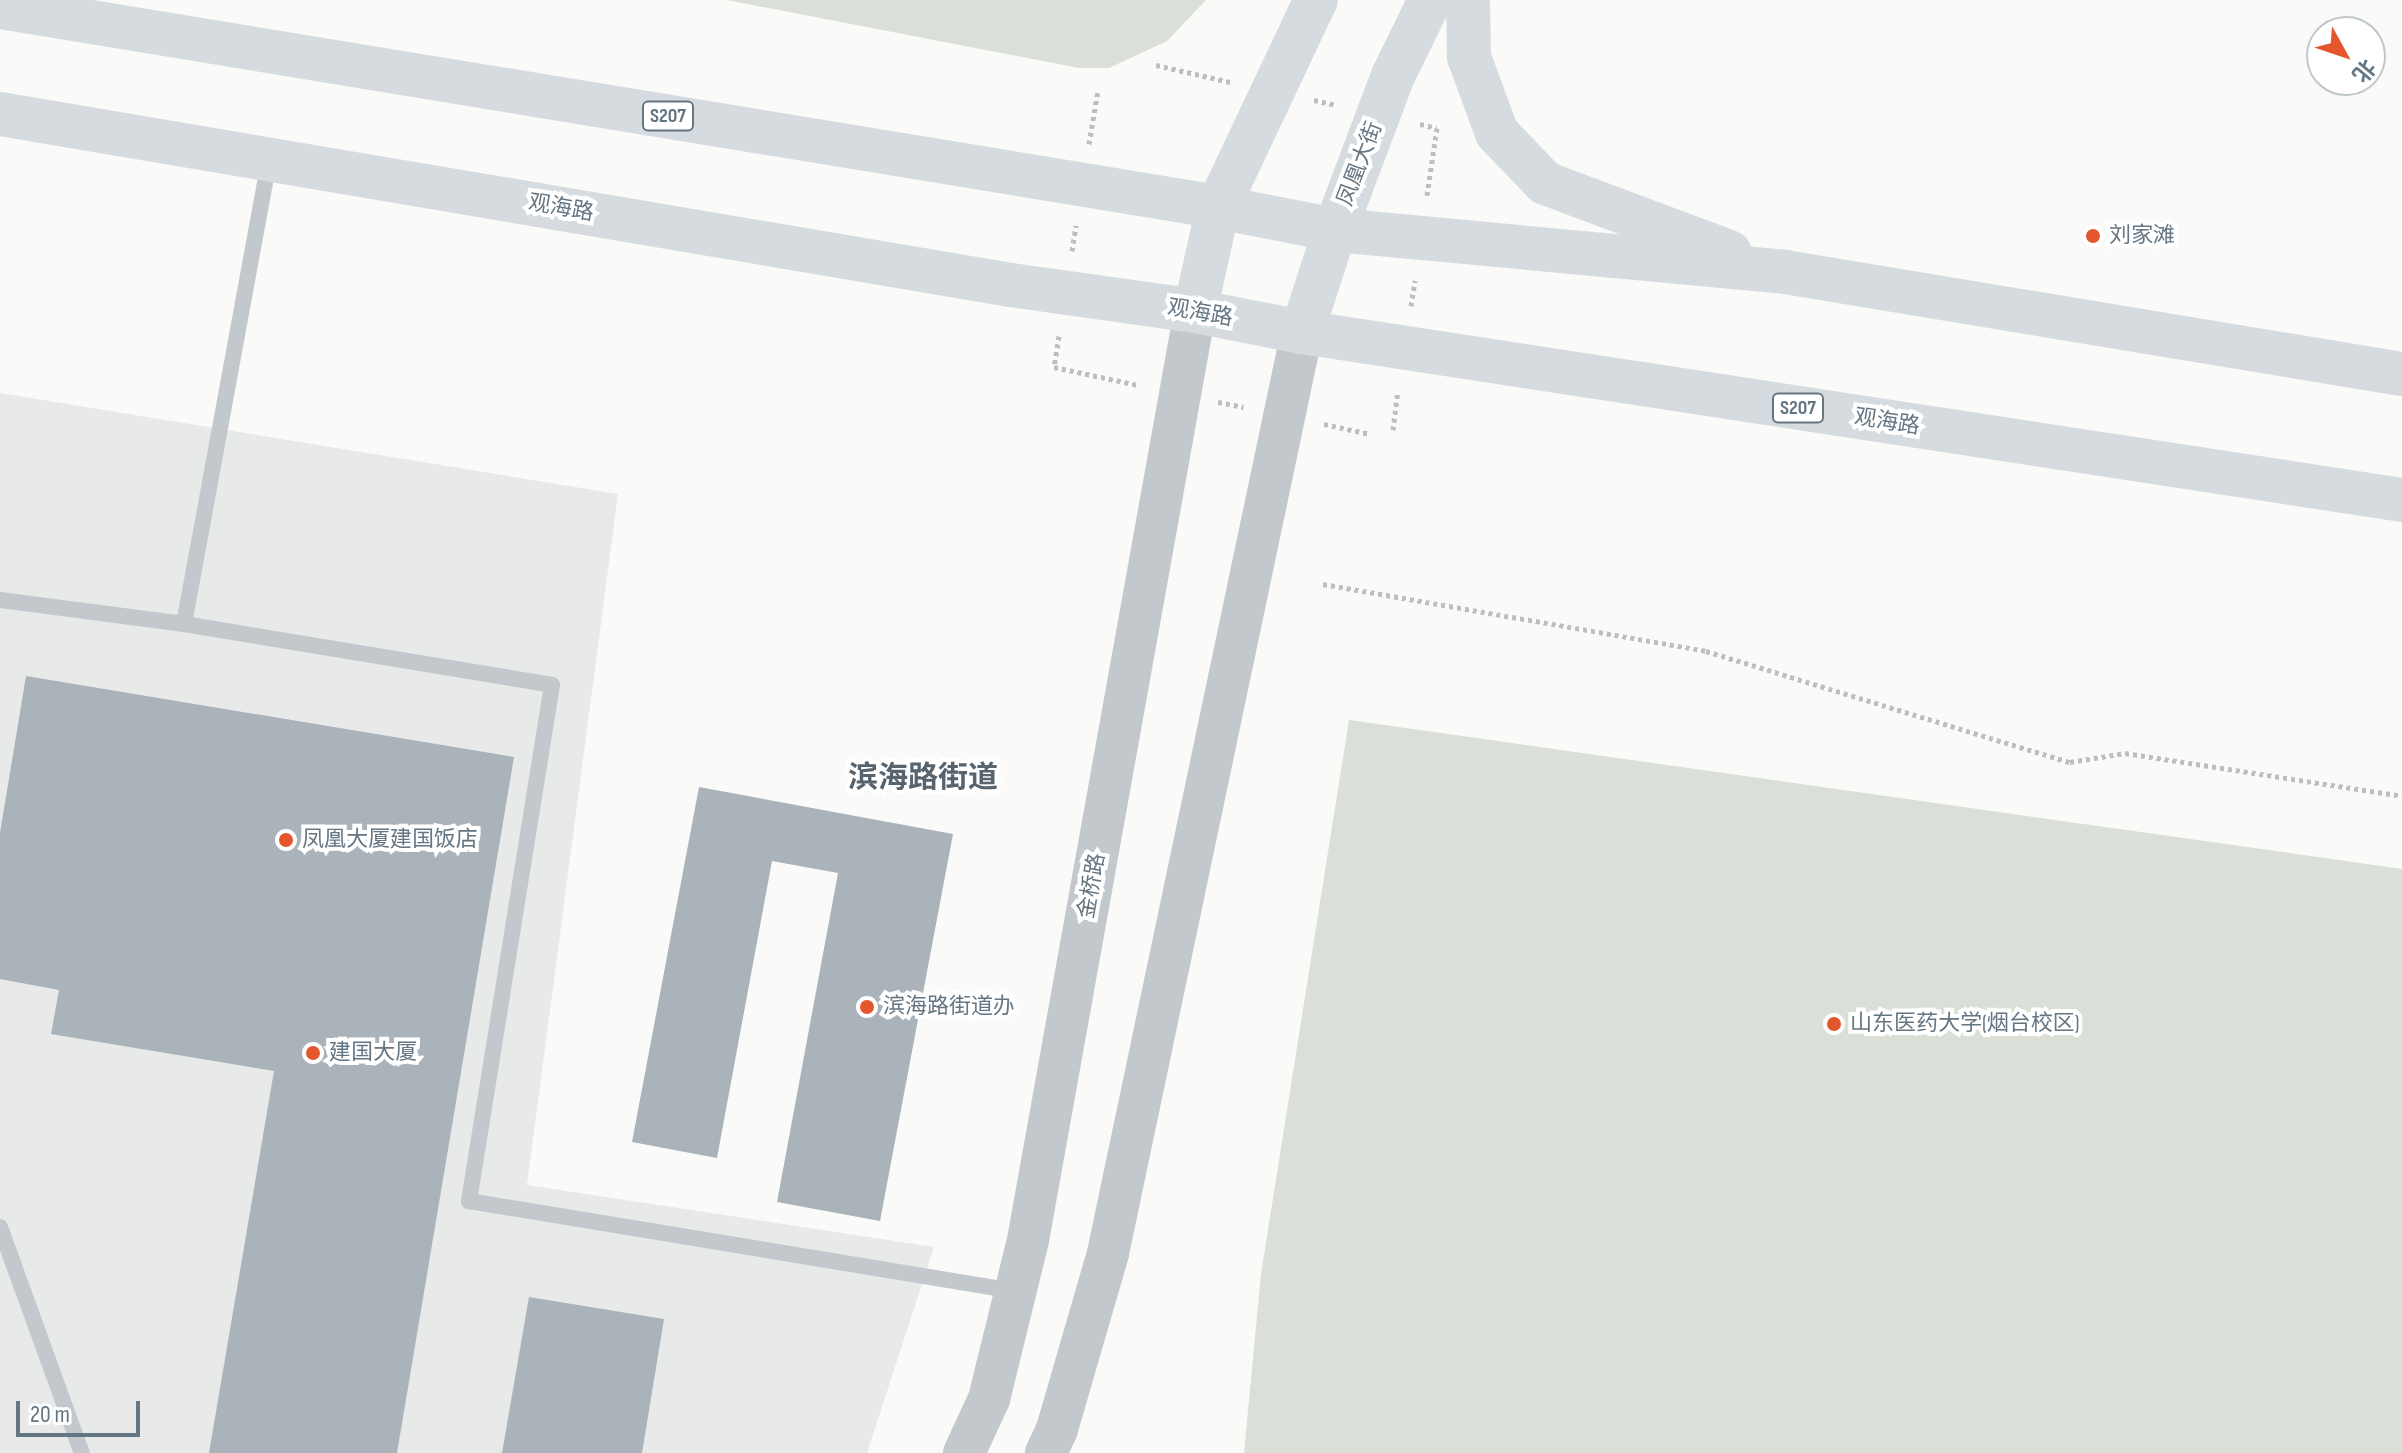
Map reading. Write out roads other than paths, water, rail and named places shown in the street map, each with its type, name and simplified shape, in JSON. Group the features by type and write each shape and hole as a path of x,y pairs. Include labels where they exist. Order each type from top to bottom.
{"main road":[{"path":"1195,311 1218,207 1316,0"},
{"name":"凤凰大街","path":"1302,332 1335,230 1393,76 1430,0"},
{"path":"1468,0 1469,57 1497,133 1545,183 1785,272"},
{"name":"S207","path":"0,7 1218,207 1335,230 1785,272 2402,374"},
{"name":"观海路","path":"0,114 995,282 1195,311 1302,332 2402,500"}],"street":[{"name":"金桥路","path":"964,1453 989,1399 1028,1240 1195,311"},
{"path":"1046,1453 1057,1429 1108,1253 1302,332"}],"lane":[{"path":"184,624 270,158"},
{"path":"0,600 184,624 552,685 469,1201 1015,1292"},
{"path":"0,1227 82,1453"}],"place":[{"name":"刘家滩","path":"2093,236"},
{"name":"凤凰大厦建国饭店","path":"286,840"},
{"name":"滨海路街道办","path":"867,1007"},
{"name":"山东医药大学(烟台校区)","path":"1834,1024"},
{"name":"建国大厦","path":"313,1053"}],"district":[{"name":"滨海路街道","path":"923,778"}]}
